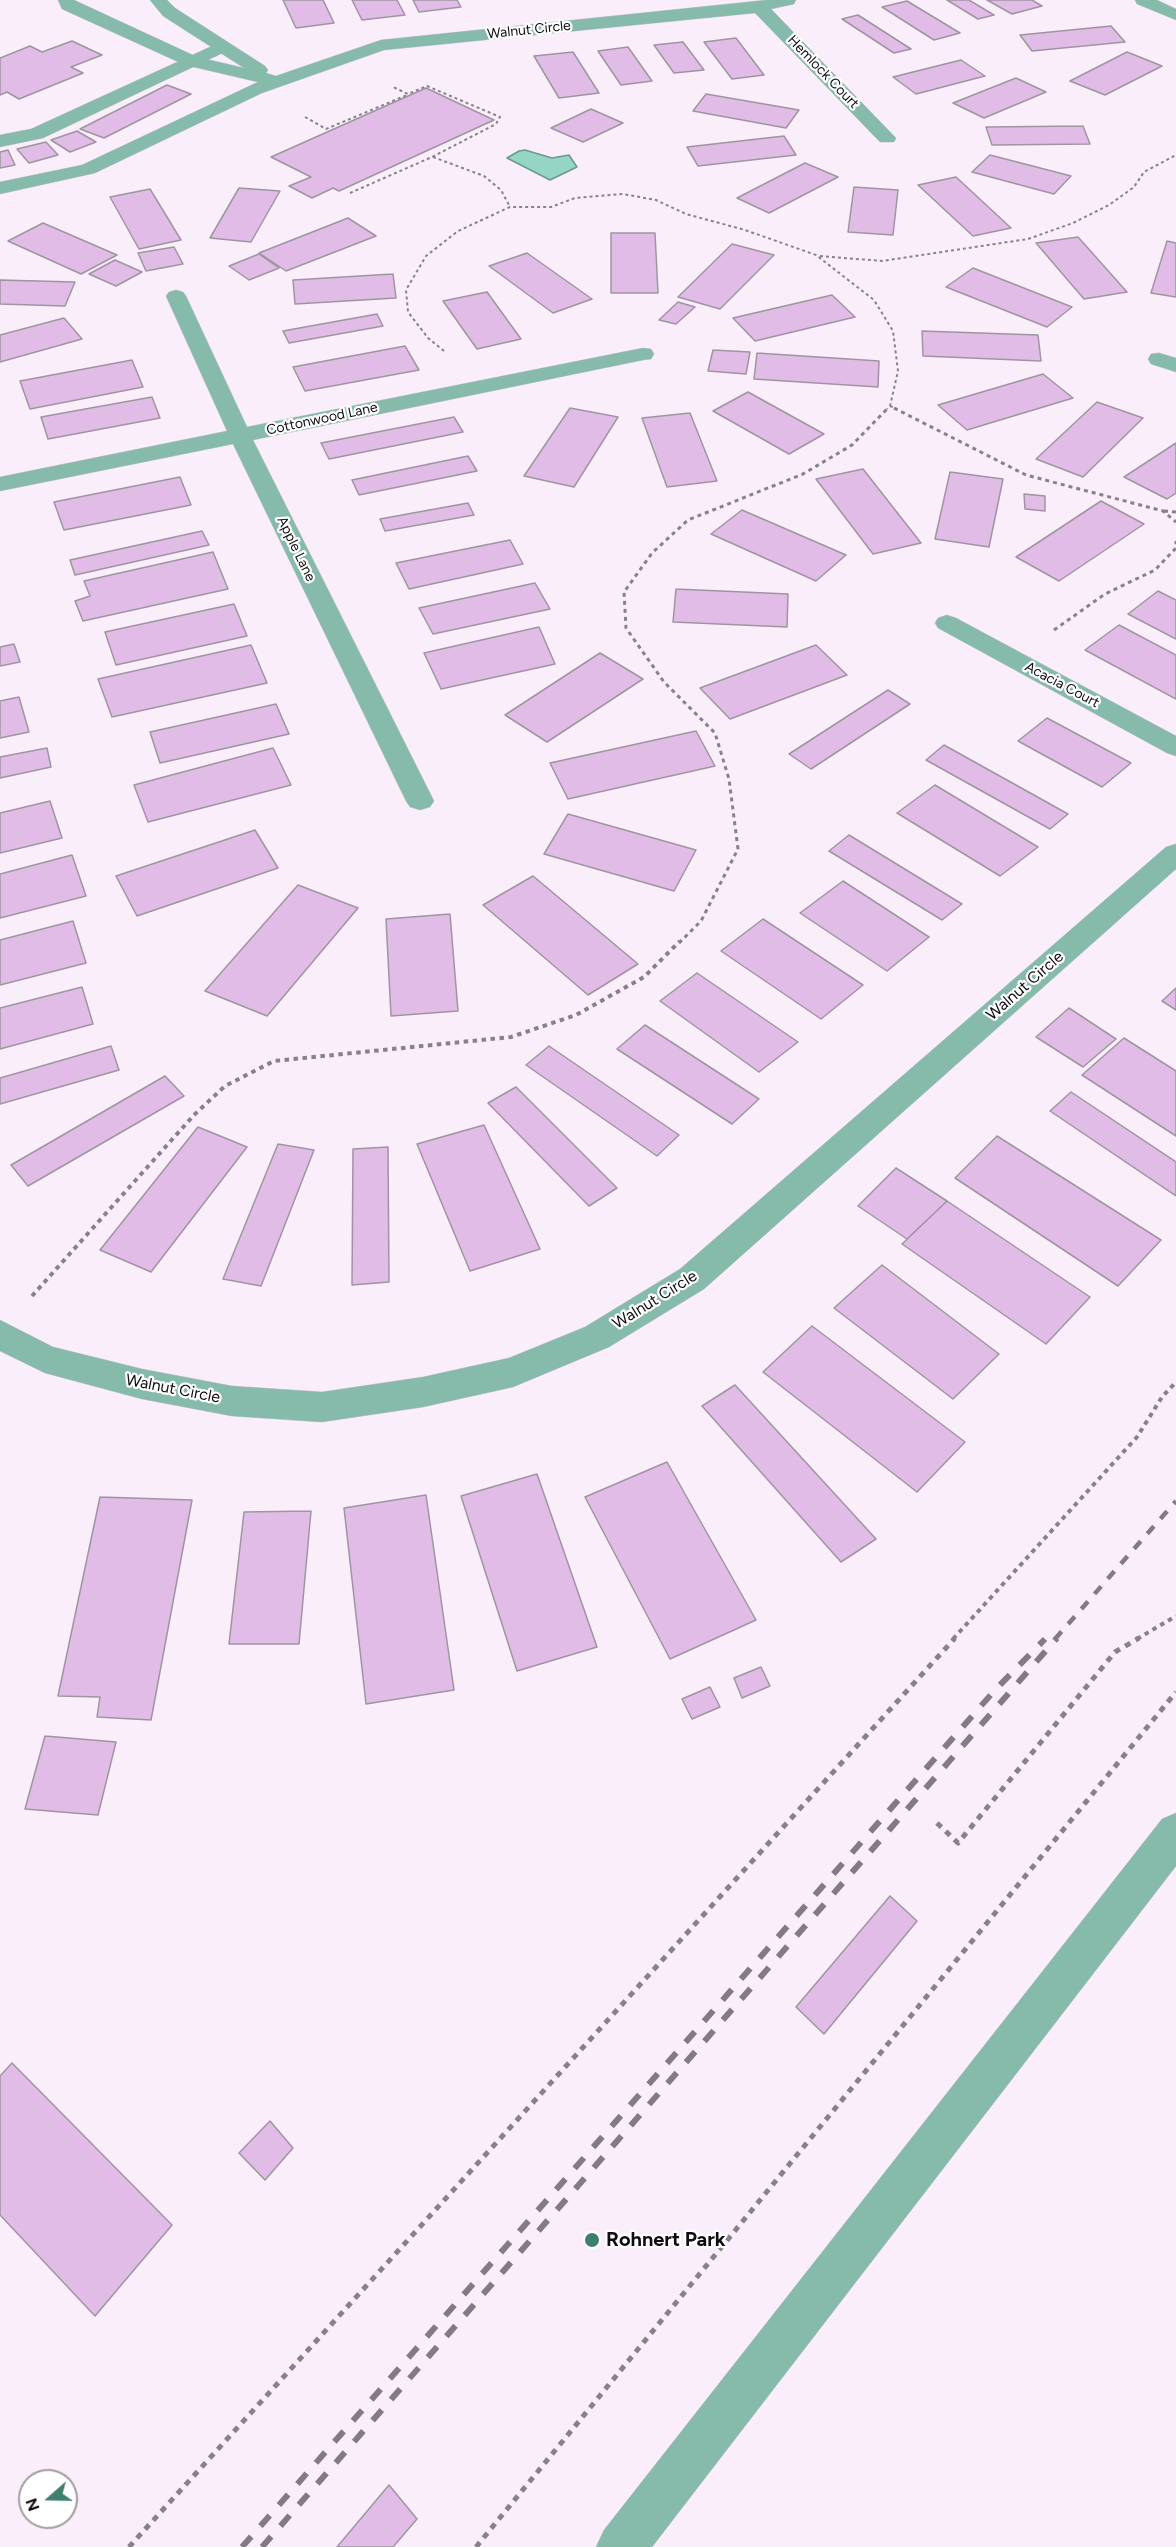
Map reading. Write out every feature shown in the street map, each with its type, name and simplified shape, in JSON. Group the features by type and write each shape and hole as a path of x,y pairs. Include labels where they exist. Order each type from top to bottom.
{"street":[{"path":"66,0 68,5 191,61 275,81"},
{"path":"158,0 168,12 275,81"},
{"name":"Walnut Circle","path":"0,188 88,169 275,81 381,45 759,7 788,0"},
{"path":"1143,0 1176,15"},
{"name":"Hemlock Court","path":"759,7 887,138"},
{"path":"0,141 36,134 223,46"},
{"name":"Apple Lane","path":"176,296 240,436 420,801"},
{"name":"Cottonwood Lane","path":"0,484 643,354"},
{"name":"Acacia Court","path":"947,623 1176,747"},
{"name":"Walnut Circle","path":"0,1334 45,1359 142,1384 232,1401 322,1407 423,1392 513,1372 597,1337 692,1278 1176,854"},
{"path":"621,2547 1176,1833"}],"path":[{"path":"340,59 408,94 428,86 500,117 496,124 432,157 350,193"},
{"path":"457,392 445,352 428,338 408,312 406,290 426,256 458,231 510,207 551,207 575,198 623,194 656,200 686,214 745,230 816,255 882,261 940,255 1028,239 1073,223 1109,205 1134,187 1144,172 1176,155"},
{"path":"432,157 484,176 501,190 510,207"},
{"path":"31,1298 194,1115 225,1086 274,1061 511,1037 576,1015 644,977 701,921 738,849 729,779 715,733 664,682 626,628 624,592 652,553 688,520 803,474 852,445 890,406 898,371 893,331 874,300 816,255"},
{"path":"890,406 1026,475 1163,511 1176,512"},
{"path":"1163,511 1176,522"},
{"path":"1013,659 1105,594 1155,570 1176,548 1176,541"},
{"path":"129,2547 1129,1446 1162,1397 1176,1382"},
{"path":"937,1823 958,1843 1115,1652 1176,1616"},
{"path":"476,2547 1176,1692"}],"shaded area":[{"path":"525,150 552,158 569,155 577,167 550,180 507,158"}],"building":[{"path":"283,0 323,0 334,23 296,28"},
{"path":"352,0 397,0 405,15 362,20"},
{"path":"413,0 457,0 461,7 419,12"},
{"path":"947,0 969,0 994,15 978,19"},
{"path":"987,0 1032,0 1042,6 1012,14"},
{"path":"907,1 960,33 934,40 882,7"},
{"path":"858,15 911,49 894,53 842,19"},
{"path":"1111,26 1125,42 1032,51 1020,35"},
{"path":"736,38 764,75 732,79 704,42"},
{"path":"72,41 102,55 71,67 83,73 19,99 7,92 0,95 0,58 30,46 42,52"},
{"path":"683,42 704,70 674,73 654,45"},
{"path":"628,47 652,81 621,85 598,51"},
{"path":"573,52 599,93 559,98 534,56"},
{"path":"1127,52 1162,66 1105,95 1070,81"},
{"path":"961,60 985,76 916,94 893,77"},
{"path":"1016,78 1046,92 984,118 953,103"},
{"path":"167,85 191,94 104,138 80,129"},
{"path":"426,88 494,120 339,191 333,188 312,198 289,186 311,177 271,157"},
{"path":"706,94 799,110 786,128 693,111"},
{"path":"591,109 623,123 583,142 551,128"},
{"path":"1083,126 1090,144 992,145 986,127"},
{"path":"77,131 96,142 70,152 51,140"},
{"path":"784,136 796,155 698,166 687,147"},
{"path":"46,142 58,155 29,163 17,149"},
{"path":"8,150 15,165 0,168 0,152"},
{"path":"990,155 1071,176 1054,194 972,172"},
{"path":"805,163 838,177 769,213 737,198"},
{"path":"956,177 1011,228 973,236 918,185"},
{"path":"854,187 898,190 893,235 848,232"},
{"path":"239,188 280,191 251,242 210,238"},
{"path":"150,189 181,240 139,249 110,197"},
{"path":"348,218 376,236 286,271 259,253"},
{"path":"43,223 117,255 81,274 8,241"},
{"path":"611,233 655,233 658,293 611,293"},
{"path":"1078,237 1127,292 1084,299 1036,243"},
{"path":"1167,241 1176,243 1176,297 1151,293"},
{"path":"732,244 774,255 720,309 678,297"},
{"path":"174,247 183,264 146,271 138,253"},
{"path":"527,253 592,299 553,313 489,266"},
{"path":"259,254 279,268 249,280 229,266"},
{"path":"115,260 142,272 116,286 89,274"},
{"path":"973,268 1072,307 1047,327 946,287"},
{"path":"393,274 396,298 295,304 293,280"},
{"path":"0,280 75,282 65,306 0,304"},
{"path":"487,292 521,339 477,349 443,301"},
{"path":"832,295 855,317 755,341 733,318"},
{"path":"678,302 695,307 676,324 659,320"},
{"path":"377,314 383,326 289,343 283,331"},
{"path":"64,318 82,339 0,362 0,335"},
{"path":"922,331 1038,335 1041,361 923,356"},
{"path":"405,346 419,370 305,391 293,367"},
{"path":"713,350 750,352 746,374 708,371"},
{"path":"757,353 879,361 878,387 754,379"},
{"path":"132,360 143,387 30,409 20,381"},
{"path":"1043,374 1073,398 967,430 938,405"},
{"path":"748,392 824,434 789,454 713,411"},
{"path":"152,397 160,418 48,439 41,417"},
{"path":"1097,402 1143,418 1083,477 1036,459"},
{"path":"570,408 618,417 574,487 524,476"},
{"path":"690,413 717,481 667,487 642,418"},
{"path":"454,417 463,432 329,459 321,443"},
{"path":"1176,443 1176,493 1167,499 1124,477"},
{"path":"468,456 477,471 359,495 352,480"},
{"path":"863,469 921,543 873,554 816,479"},
{"path":"950,472 1003,479 989,547 935,539"},
{"path":"180,477 191,505 64,530 54,502"},
{"path":"1024,494 1045,496 1045,511 1025,509"},
{"path":"1101,501 1144,524 1059,581 1016,557"},
{"path":"468,503 474,515 385,531 380,519"},
{"path":"742,510 846,555 816,581 711,534"},
{"path":"202,531 209,545 75,575 70,560"},
{"path":"510,540 523,564 409,589 396,563"},
{"path":"213,552 228,589 83,621 75,601 90,596 84,581"},
{"path":"535,583 550,609 433,634 419,608"},
{"path":"676,589 788,594 787,627 673,622"},
{"path":"1158,591 1176,600 1176,639 1128,614"},
{"path":"234,604 247,636 116,665 105,632"},
{"path":"1119,625 1176,655 1176,699 1085,650"},
{"path":"539,627 555,664 441,689 424,653"},
{"path":"14,644 20,662 0,666 0,647"},
{"path":"251,645 267,683 112,717 98,679"},
{"path":"816,645 847,675 730,719 700,688"},
{"path":"600,653 643,679 547,742 505,715"},
{"path":"888,690 910,704 811,769 789,754"},
{"path":"19,697 29,732 0,738 0,701"},
{"path":"276,704 289,734 160,763 150,732"},
{"path":"1047,718 1131,763 1102,787 1018,741"},
{"path":"696,731 715,766 568,799 550,763"},
{"path":"944,745 1068,814 1050,829 926,760"},
{"path":"47,748 51,767 0,778 0,757"},
{"path":"273,748 291,785 148,822 134,785"},
{"path":"935,785 1038,847 1000,876 897,813"},
{"path":"50,801 62,838 0,853 0,813"},
{"path":"568,814 696,850 674,891 544,854"},
{"path":"255,830 278,868 137,916 116,876"},
{"path":"849,835 962,904 942,920 829,851"},
{"path":"72,855 86,896 0,918 0,874"},
{"path":"533,876 638,964 588,995 483,905"},
{"path":"843,881 929,937 887,971 800,913"},
{"path":"298,885 358,908 267,1016 205,991"},
{"path":"450,914 458,1011 391,1016 386,919"},
{"path":"763,919 863,985 821,1019 721,951"},
{"path":"73,921 86,963 0,985 0,940"},
{"path":"697,973 798,1042 759,1072 660,1001"},
{"path":"82,987 93,1024 0,1049 0,1008"},
{"path":"1176,988 1176,1010 1162,1001"},
{"path":"1069,1008 1116,1039 1083,1067 1036,1037"},
{"path":"645,1025 759,1099 732,1124 617,1049"},
{"path":"1124,1038 1176,1071 1176,1136 1082,1075"},
{"path":"111,1046 119,1070 0,1104 0,1078"},
{"path":"549,1046 679,1135 657,1156 526,1065"},
{"path":"165,1076 184,1096 28,1186 11,1165"},
{"path":"516,1087 617,1188 589,1206 488,1103"},
{"path":"1071,1092 1176,1162 1176,1196 1050,1111"},
{"path":"484,1125 540,1249 470,1271 417,1144"},
{"path":"198,1127 247,1147 151,1272 100,1250"},
{"path":"997,1136 1161,1240 1118,1286 955,1178"},
{"path":"278,1144 314,1150 261,1286 223,1279"},
{"path":"388,1147 389,1282 352,1285 353,1149"},
{"path":"896,1168 947,1201 907,1239 858,1206"},
{"path":"947,1201 1090,1297 1046,1344 902,1244"},
{"path":"882,1265 999,1354 953,1399 834,1308"},
{"path":"812,1326 965,1442 917,1492 763,1372"},
{"path":"735,1385 876,1539 841,1562 702,1406"},
{"path":"667,1462 756,1620 670,1659 585,1497"},
{"path":"537,1474 597,1647 517,1671 461,1496"},
{"path":"426,1495 454,1690 366,1704 344,1508"},
{"path":"100,1497 192,1500 151,1720 97,1717 100,1697 58,1696"},
{"path":"311,1511 299,1644 229,1644 244,1512"},
{"path":"761,1667 770,1686 742,1698 734,1678"},
{"path":"710,1687 720,1707 692,1719 682,1699"},
{"path":"45,1736 116,1742 98,1815 25,1809"},
{"path":"890,1896 917,1921 824,2034 796,2007"},
{"path":"12,2063 172,2225 95,2316 0,2215 0,2076"},
{"path":"270,2121 293,2148 265,2180 239,2153"},
{"path":"389,2485 417,2519 393,2547 337,2547"}],"railway":[{"path":"1055,1639 1176,1501"},
{"path":"262,2547 1057,1638"},
{"path":"242,2547 995,1690 1045,1639"}],"place":[{"name":"Rohnert Park","path":"592,2240"}]}
